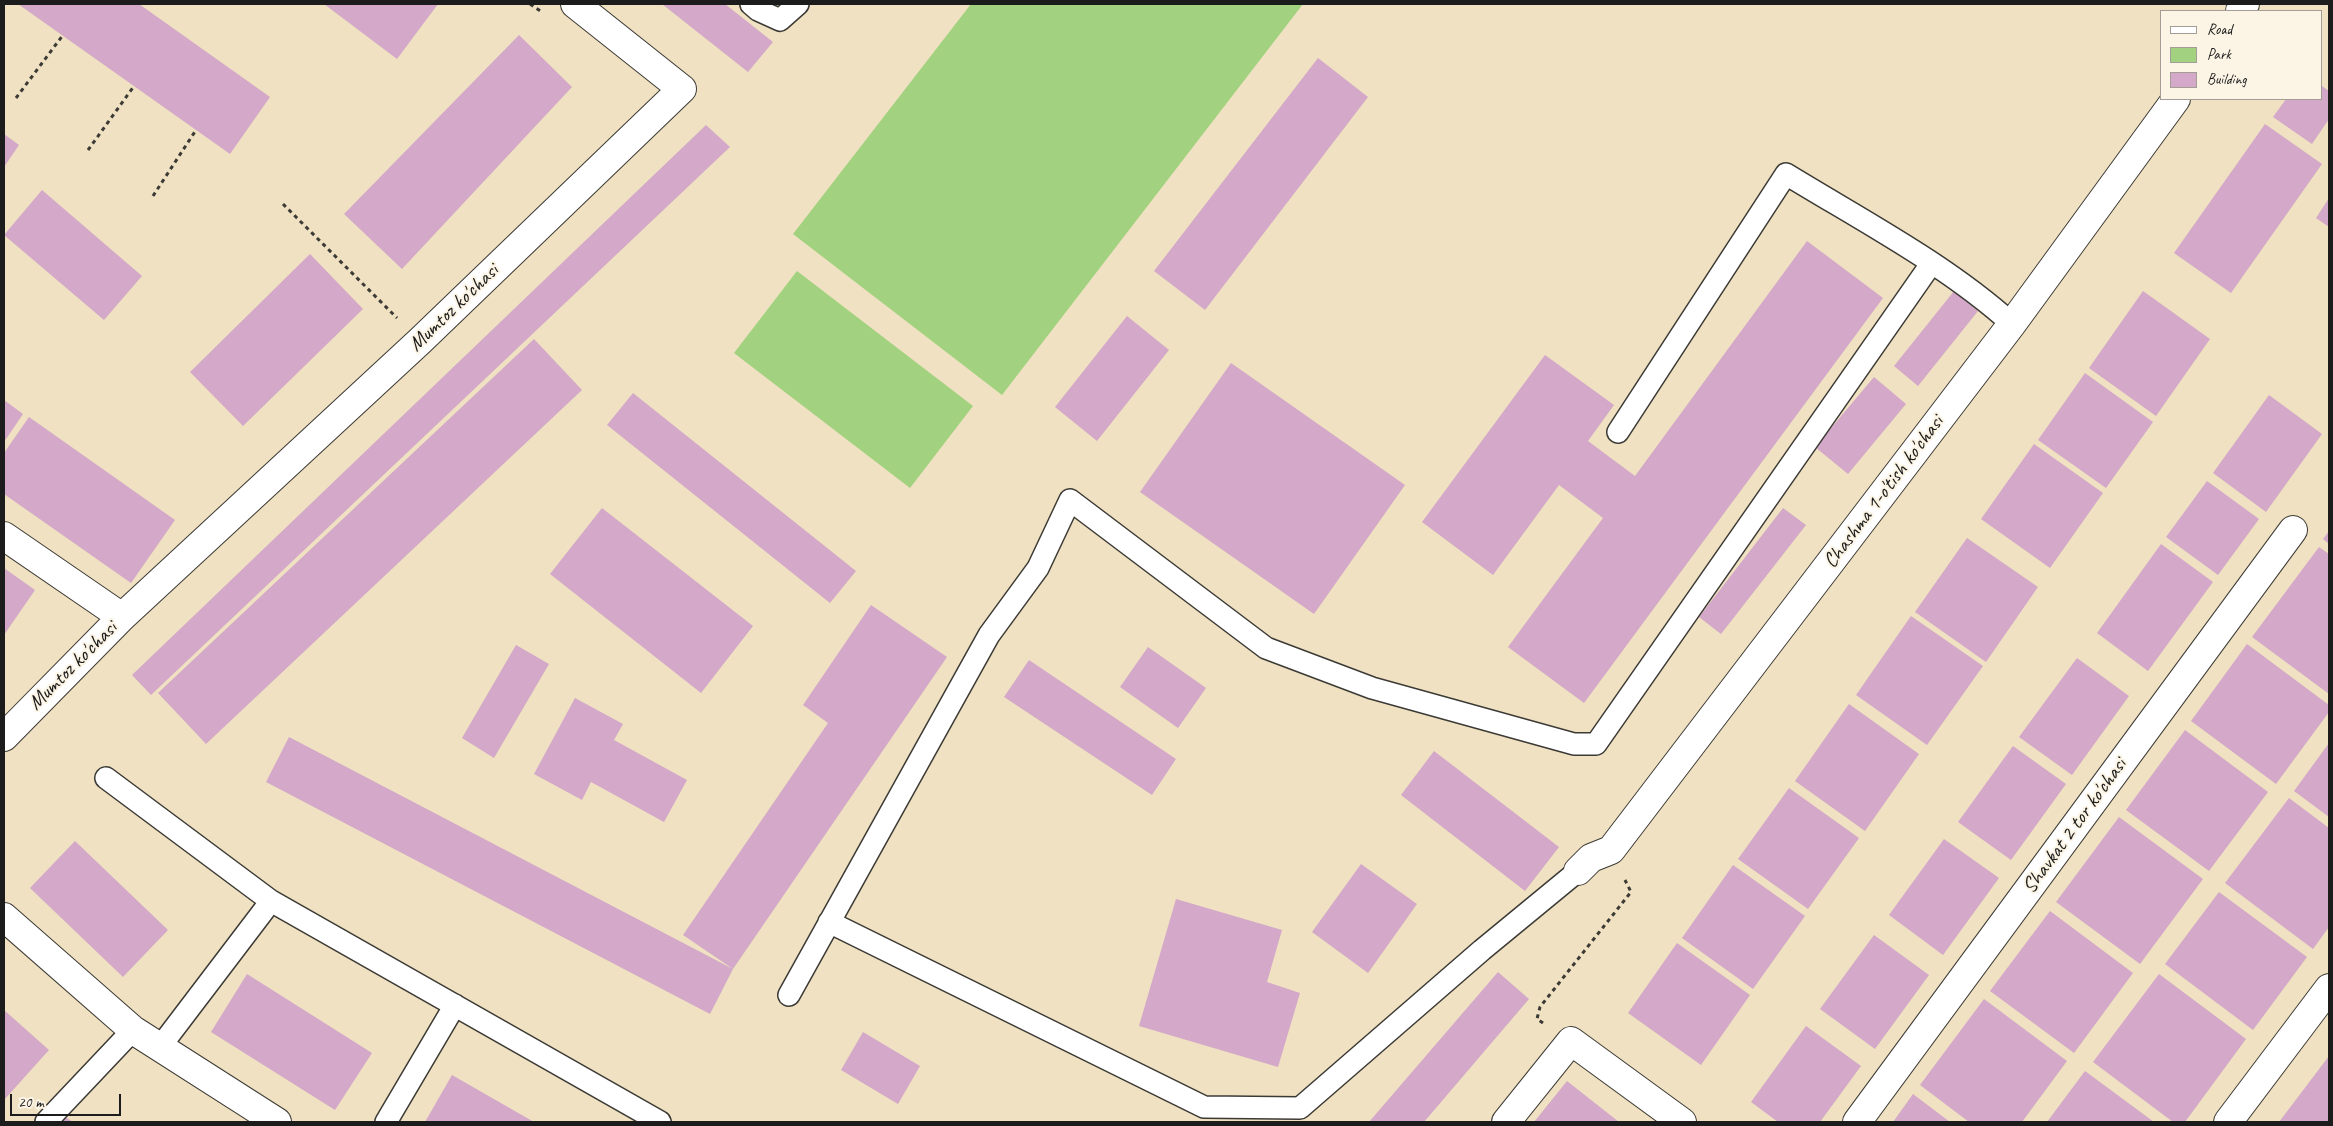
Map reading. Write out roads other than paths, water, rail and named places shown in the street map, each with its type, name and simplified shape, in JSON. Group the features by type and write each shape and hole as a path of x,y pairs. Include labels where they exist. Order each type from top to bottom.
{"street":[{"name":"Mumtoz ko'chasi","path":"4,737 122,617 420,341 682,89 580,5"},
{"name":"Chashma 1-o'tish ko'chasi","path":"1578,871 1591,858 1611,850 2012,324 2175,100"},
{"name":"Shavkat 2 tor ko'chasi","path":"1857,1122 2293,530"},
{"name":"Mumtoz ko'chasi","path":"4,536 122,617"},
{"path":"4,917 133,1030 277,1122"},
{"path":"2228,1122 2329,988"},
{"path":"1506,1122 1571,1041 1682,1122"}],"lane":[{"path":"751,4 758,10 780,20 798,4"},
{"path":"1618,432 1786,174 1987,301 2012,324"},
{"path":"789,995 989,635 1038,568 1070,500 1266,648 1372,688 1574,744 1596,744 1931,264"},
{"path":"106,778 271,900 655,1121"},
{"path":"829,922 1204,1107 1300,1108 1482,950 1578,871"},
{"path":"160,1047 271,900"},
{"path":"386,1122 455,1005"},
{"path":"46,1122 133,1030"}]}
